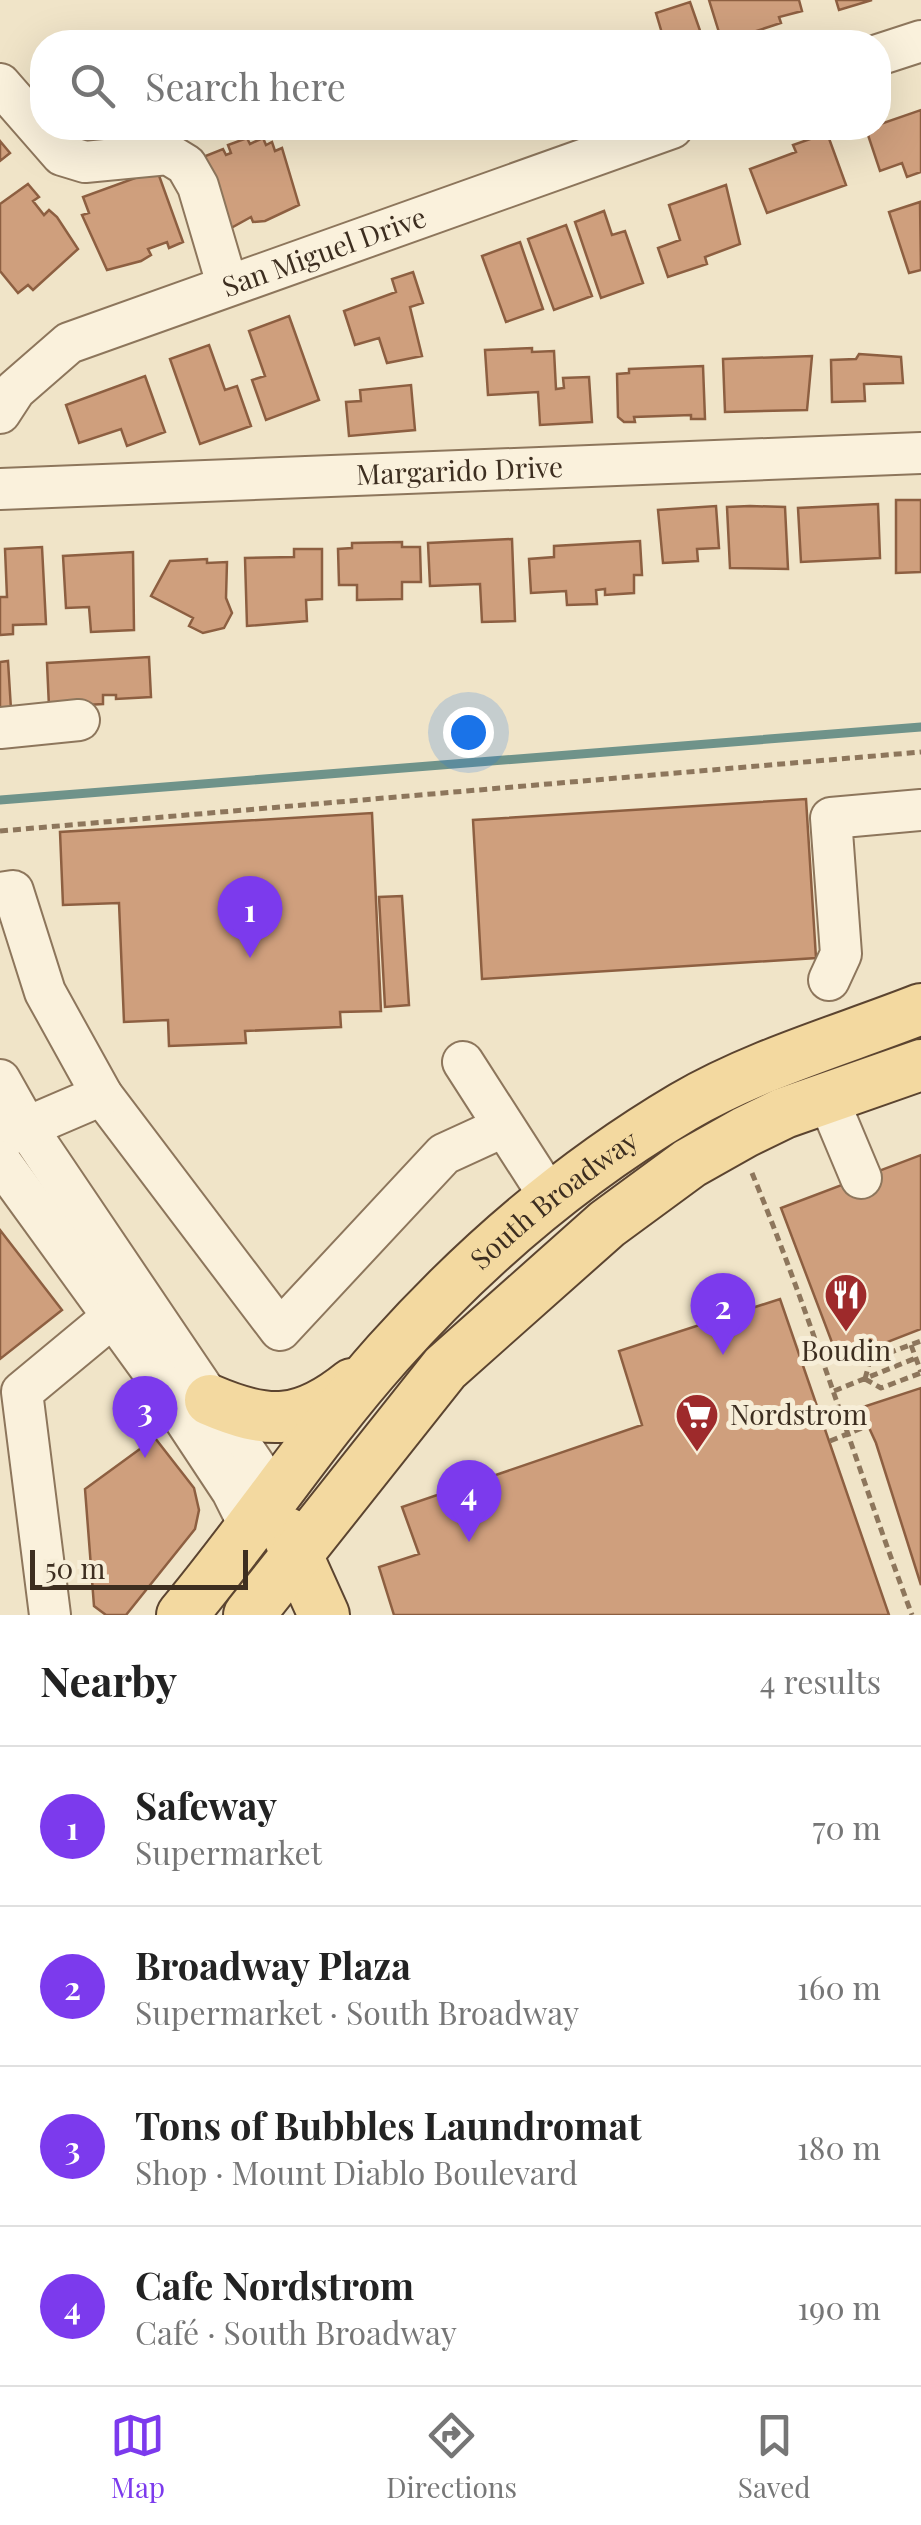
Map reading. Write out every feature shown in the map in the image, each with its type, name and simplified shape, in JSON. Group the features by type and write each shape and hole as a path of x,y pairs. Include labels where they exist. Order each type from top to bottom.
{"main road":[{"name":"South Broadway","path":"182,1615 386,1355 472,1267 588,1169 685,1106 755,1072 921,1009"},
{"name":"South Broadway","path":"277,1593 409,1411 497,1318 635,1201 690,1164 784,1113 921,1065"},
{"path":"210,1400 256,1418 300,1415 334,1398 386,1355"},
{"path":"261,1514 277,1593 324,1615"}],"street":[{"path":"891,51 921,40"},
{"path":"0,84 30,118"},
{"path":"50,140 62,154 86,162 168,154 186,164 198,186 227,284"},
{"name":"San Miguel Drive","path":"0,412 15,390 69,343 638,140"},
{"name":"Margarido Drive","path":"0,489 921,453"},
{"path":"0,728 79,720"},
{"path":"828,980 842,954 830,818 921,810"},
{"path":"0,892 13,892 45,992 102,1095 280,1330 444,1154 503,1127"},
{"path":"462,1062 551,1200"},
{"path":"0,1080 13,1133 257,1469 261,1514"},
{"path":"13,1133 102,1095"},
{"path":"827,1097 862,1178"},
{"path":"0,1161 167,1392 232,1491 261,1514"},
{"path":"50,1615 22,1392 110,1318"}],"path":[{"path":"0,831 694,775 921,752"},
{"path":"752,1173 802,1295 912,1615"},
{"path":"865,1379 870,1360 921,1341"},
{"path":"865,1379 881,1388 921,1372 911,1345"},
{"path":"834,1391 916,1358"},
{"path":"830,1441 867,1426"}],"building":[{"path":"709,0 799,0 802,11 779,17 781,23 759,30 718,30"},
{"path":"836,0 872,0 839,10"},
{"path":"690,2 700,30 661,30 656,13"},
{"path":"921,110 921,172 907,177 902,163 880,171 870,140 891,140 891,120"},
{"path":"242,140 250,144 264,140 266,145 272,142 275,151 282,148 299,205 265,221 253,222 251,217 222,233 193,161 223,149 226,155 231,153 228,145"},
{"path":"807,140 830,140 846,185 767,213 750,169 796,152 793,145"},
{"path":"0,141 10,153 0,161"},
{"path":"157,170 183,242 169,248 167,242 148,249 151,255 141,261 107,270 82,215 89,213 83,197"},
{"path":"28,184 39,197 33,201 44,215 49,210 57,217 78,249 33,290 28,285 18,293 0,271 0,204"},
{"path":"726,185 740,244 705,257 707,264 668,277 658,248 680,240 669,205"},
{"path":"920,202 921,270 909,273 889,212"},
{"path":"604,211 612,235 625,231 643,283 601,298 575,222"},
{"path":"566,225 592,296 554,310 528,239"},
{"path":"520,242 543,309 506,322 482,256"},
{"path":"413,272 423,303 410,307 422,356 387,363 379,338 355,345 344,311 396,292 392,279"},
{"path":"289,316 319,400 266,420 252,380 265,376 249,331"},
{"path":"209,345 225,390 237,386 251,426 200,444 170,359"},
{"path":"532,348 532,352 554,351 556,389 564,388 563,378 589,377 592,422 540,425 538,392 488,395 485,350"},
{"path":"859,354 901,357 903,383 864,384 865,401 832,402 831,360 856,359"},
{"path":"812,356 807,410 725,412 723,359"},
{"path":"703,366 705,419 691,419 691,415 634,417 635,422 624,422 618,417 617,374 629,373 629,369"},
{"path":"145,376 165,432 127,446 121,429 79,443 66,405"},
{"path":"411,385 415,430 349,436 346,402 361,401 360,390"},
{"path":"896,500 921,500 921,572 896,573"},
{"path":"878,504 880,558 801,562 798,508"},
{"path":"716,506 719,548 697,549 698,561 663,563 658,510"},
{"path":"727,507 785,507 788,569 730,568"},
{"path":"512,539 515,621 482,622 480,584 430,586 428,543"},
{"path":"640,541 642,575 634,575 634,593 605,595 605,589 596,590 597,604 567,605 566,591 531,593 529,559 554,557 554,546"},
{"path":"402,542 402,547 420,547 421,582 402,582 402,599 357,600 357,585 339,585 338,549 352,548 352,543"},
{"path":"42,547 46,624 13,625 13,634 0,635 0,597 7,597 5,549"},
{"path":"294,549 322,549 322,599 306,600 307,621 247,626 245,558 294,557"},
{"path":"133,552 134,630 91,632 89,607 66,608 63,556"},
{"path":"207,559 207,563 227,562 226,598 232,613 224,628 203,633 189,626 193,618 151,596 170,561"},
{"path":"149,657 151,697 116,699 116,695 103,695 103,704 49,707 47,663"},
{"path":"8,661 11,709 0,710 0,662"},
{"path":"806,799 816,958 482,979 473,820"},
{"path":"372,813 381,1011 340,1012 341,1027 245,1031 246,1043 169,1046 168,1020 124,1022 119,903 63,905 60,832"},
{"path":"402,896 409,1005 385,1007 379,897"},
{"path":"921,1155 921,1329 839,1361 781,1208"},
{"path":"0,1230 62,1310 0,1359"},
{"name":"Nordstrom","path":"780,1299 889,1615 394,1615 379,1567 419,1554 402,1507 642,1425 619,1351"},
{"path":"921,1388 921,1585 876,1443 860,1408"},
{"path":"155,1438 194,1488 199,1510 195,1529 126,1615 106,1615 94,1606 85,1489"}],"waterway":[{"path":"0,800 921,727"}],"place":[{"name":"Safeway","path":"250,958"},
{"name":"Boudin","path":"846,1333"},
{"name":"Broadway Plaza","path":"723,1355"},
{"name":"Nordstrom","path":"697,1453"},
{"name":"Tons of Bubbles Laundromat","path":"145,1458"},
{"name":"Cafe Nordstrom","path":"469,1542"}]}
